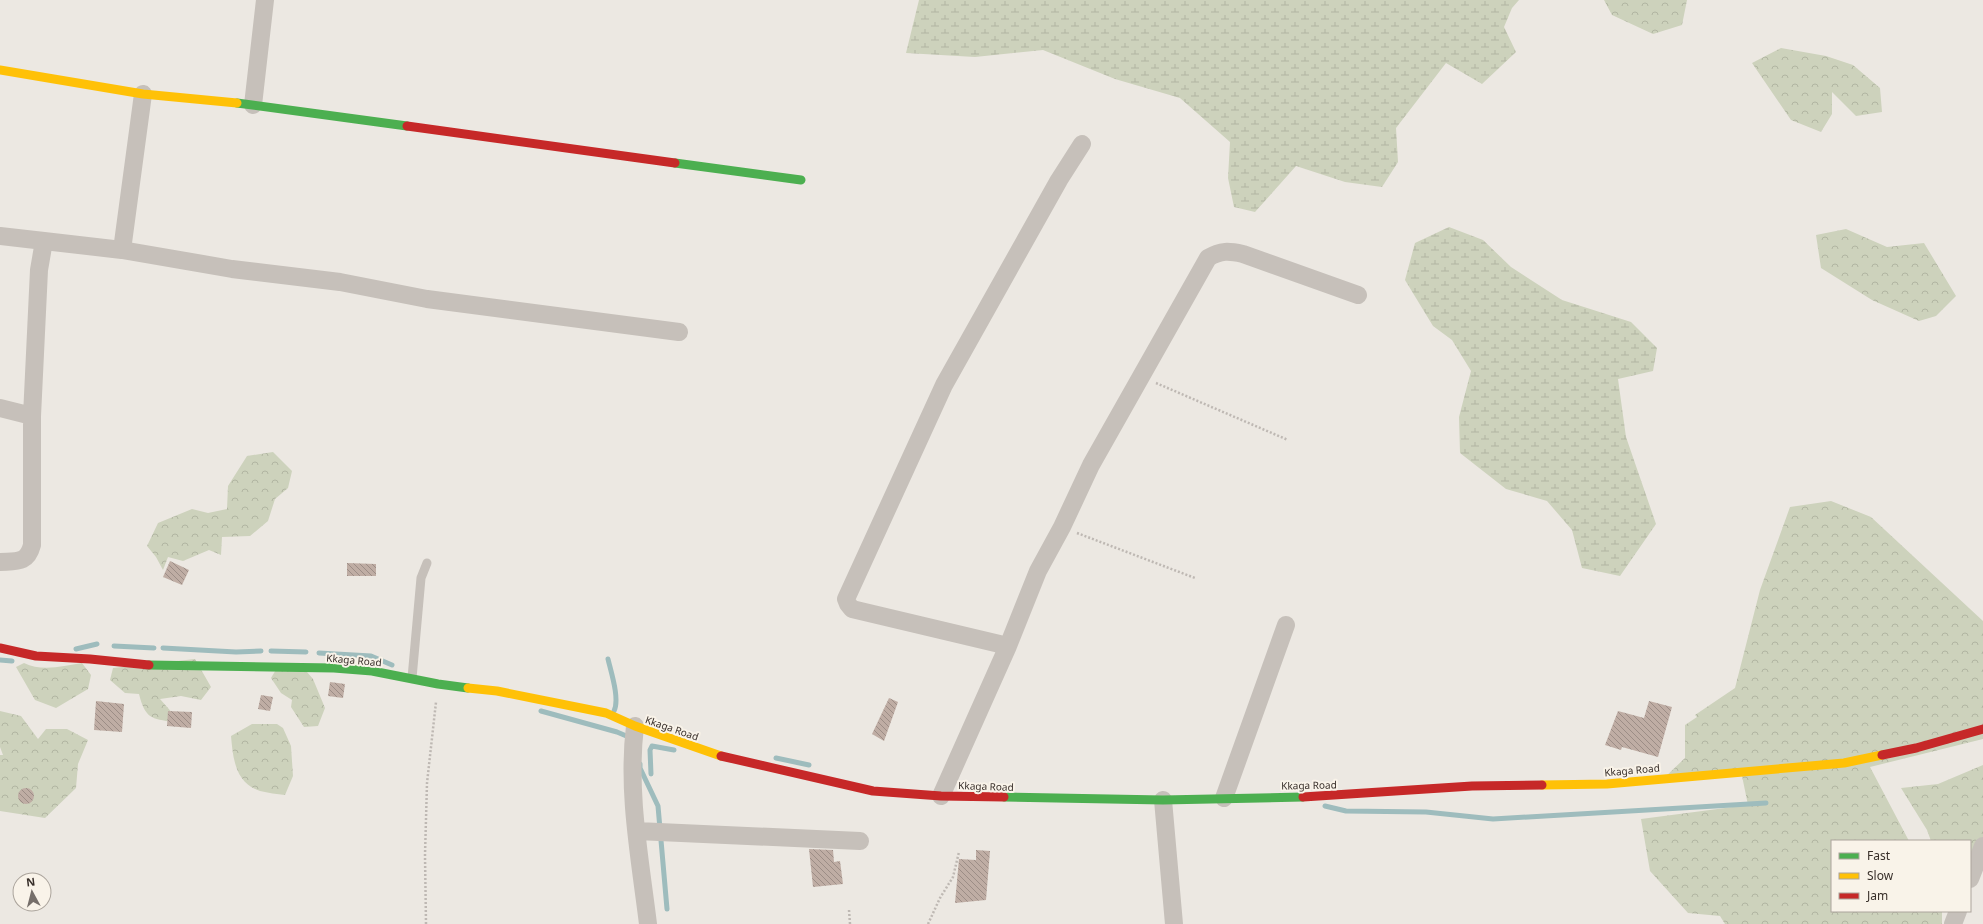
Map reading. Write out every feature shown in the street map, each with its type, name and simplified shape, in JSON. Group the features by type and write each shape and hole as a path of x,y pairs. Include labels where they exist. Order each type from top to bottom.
{"street":[{"path":"253,105 265,0"},
{"path":"0,70 143,94 253,105 801,180"},
{"path":"122,250 143,94"},
{"path":"1008,646 852,609 846,599 944,385 1058,180 1082,144"},
{"path":"0,236 122,250 232,269 340,282 427,299 679,332"},
{"path":"0,562 20,561 29,554 32,545 32,416 39,270 44,241"},
{"path":"941,796 1008,646 1038,570 1062,528 1091,465 1208,258 1217,252 1228,251 1243,254 1358,296"},
{"path":"0,408 32,416"},
{"path":"1224,798 1286,625"},
{"name":"Kkaga Road","path":"0,648 36,656 90,659 134,665 334,668 372,671 438,684 498,691 606,713 635,726 722,756 873,791 941,796 1163,800 1325,796 1472,786 1607,784 1844,763 1916,748 1983,729"},
{"path":"635,726 632,800 648,924"},
{"path":"1163,800 1174,924"},
{"path":"637,831 860,841"},
{"path":"1971,876 1983,846"},
{"path":"1953,924 1958,912"}],"lane":[{"path":"412,678 421,578 427,563"}],"path":[{"path":"1140,376 1288,440"},
{"path":"1062,528 1195,578"},
{"path":"426,924 425,855 428,783 438,684"},
{"path":"928,924 940,898 953,877 959,852"},
{"path":"849,910 850,924"}],"green space":[{"path":"919,0 1519,0 1512,8 1504,27 1516,52 1482,84 1446,63 1396,128 1398,162 1382,187 1345,182 1296,166 1255,212 1234,207 1228,178 1230,142 1180,98 1115,79 1043,50 975,57 906,53"},
{"path":"1604,0 1687,0 1682,25 1653,34 1612,15"},
{"path":"1781,48 1826,56 1853,65 1880,88 1882,112 1856,116 1832,92 1832,114 1821,132 1791,120 1752,63"},
{"path":"1449,227 1483,240 1511,267 1562,300 1631,322 1657,348 1653,371 1618,379 1626,437 1656,524 1620,576 1582,568 1572,530 1547,501 1506,489 1460,453 1459,417 1471,371 1452,340 1433,326 1405,280 1415,243"},
{"path":"1846,229 1887,247 1924,243 1956,296 1936,316 1919,321 1872,300 1821,268 1816,235"},
{"path":"273,452 292,471 288,488 275,499 268,521 250,536 222,537 221,555 209,550 183,561 168,557 163,570 156,557 147,546 158,523 192,509 208,513 227,509 228,486 247,456"},
{"path":"1831,501 1871,517 1983,621 1983,739 1870,767 1908,840 1831,840 1831,912 1942,912 1942,924 1725,924 1720,916 1688,913 1650,871 1641,819 1748,805 1742,776 1662,780 1685,758 1685,725 1697,717 1695,715 1735,688 1760,590 1790,507"},
{"path":"195,659 211,687 201,700 181,696 160,699 175,716 174,722 160,720 150,716 141,702 139,694 125,693 110,680 113,668"},
{"path":"24,663 31,666 45,668 82,663 91,675 88,689 56,708 35,700 16,667"},
{"path":"280,663 301,665 313,679 325,708 318,726 304,727 291,707 292,700 281,693 271,678"},
{"path":"0,711 21,716 38,739 46,729 67,729 88,740 78,764 76,788 45,818 0,811 0,755 3,755 0,747"},
{"path":"252,724 277,724 283,728 291,746 293,776 285,795 260,791 245,782 240,776 234,761 231,736"},
{"path":"1983,765 1983,843 1971,862 1971,840 1931,840 1927,830 1901,788 1938,784"}],"building":[{"path":"170,561 189,570 182,585 163,577"},
{"path":"347,563 376,564 376,576 347,576"},
{"path":"330,682 345,684 343,698 328,696"},
{"path":"261,695 273,697 270,711 258,709"},
{"path":"889,698 898,702 884,741 872,734"},
{"path":"96,701 124,704 122,732 94,730"},
{"path":"1649,701 1672,707 1658,757 1622,747 1621,750 1605,745 1618,711 1644,718"},
{"path":"168,711 192,712 191,728 167,726"},
{"path":"23,788 29,788 34,793 32,802 29,804 23,804 18,799 18,793"},
{"path":"809,849 833,850 834,862 840,861 843,884 813,887"},
{"path":"976,850 990,851 986,900 955,903 959,859 976,860"}],"waterway":[{"path":"76,649 97,644"},
{"path":"114,646 154,648"},
{"path":"163,648 236,652 261,651"},
{"path":"271,651 306,652"},
{"path":"319,653 371,656 392,665"},
{"path":"608,659 616,693 616,706 614,711"},
{"path":"0,660 12,661"},
{"path":"541,711 617,732 631,738"},
{"path":"651,774 650,750 652,746 674,750"},
{"path":"776,758 809,765"},
{"path":"640,764 640,768 658,806 667,909"},
{"path":"1325,806 1346,811 1426,812 1493,819 1766,803"}],"traffic: fast":[{"path":"237,103 407,126"},
{"path":"675,163 801,180"},
{"path":"149,665 334,668 372,671 438,684 468,688"},
{"path":"1004,797 1163,800 1303,797"}],"traffic: slow":[{"path":"0,70 143,94 237,103"},
{"path":"468,688 497,691 606,713 635,726 721,756"},
{"path":"1542,785 1607,784 1844,763 1882,755"}],"traffic: jam":[{"path":"407,126 675,163"},
{"path":"0,648 36,656 90,659 149,665"},
{"path":"1882,755 1916,748 1983,729"},
{"path":"721,756 873,791 941,796 1004,797"},
{"path":"1303,797 1472,786 1542,785"}]}
